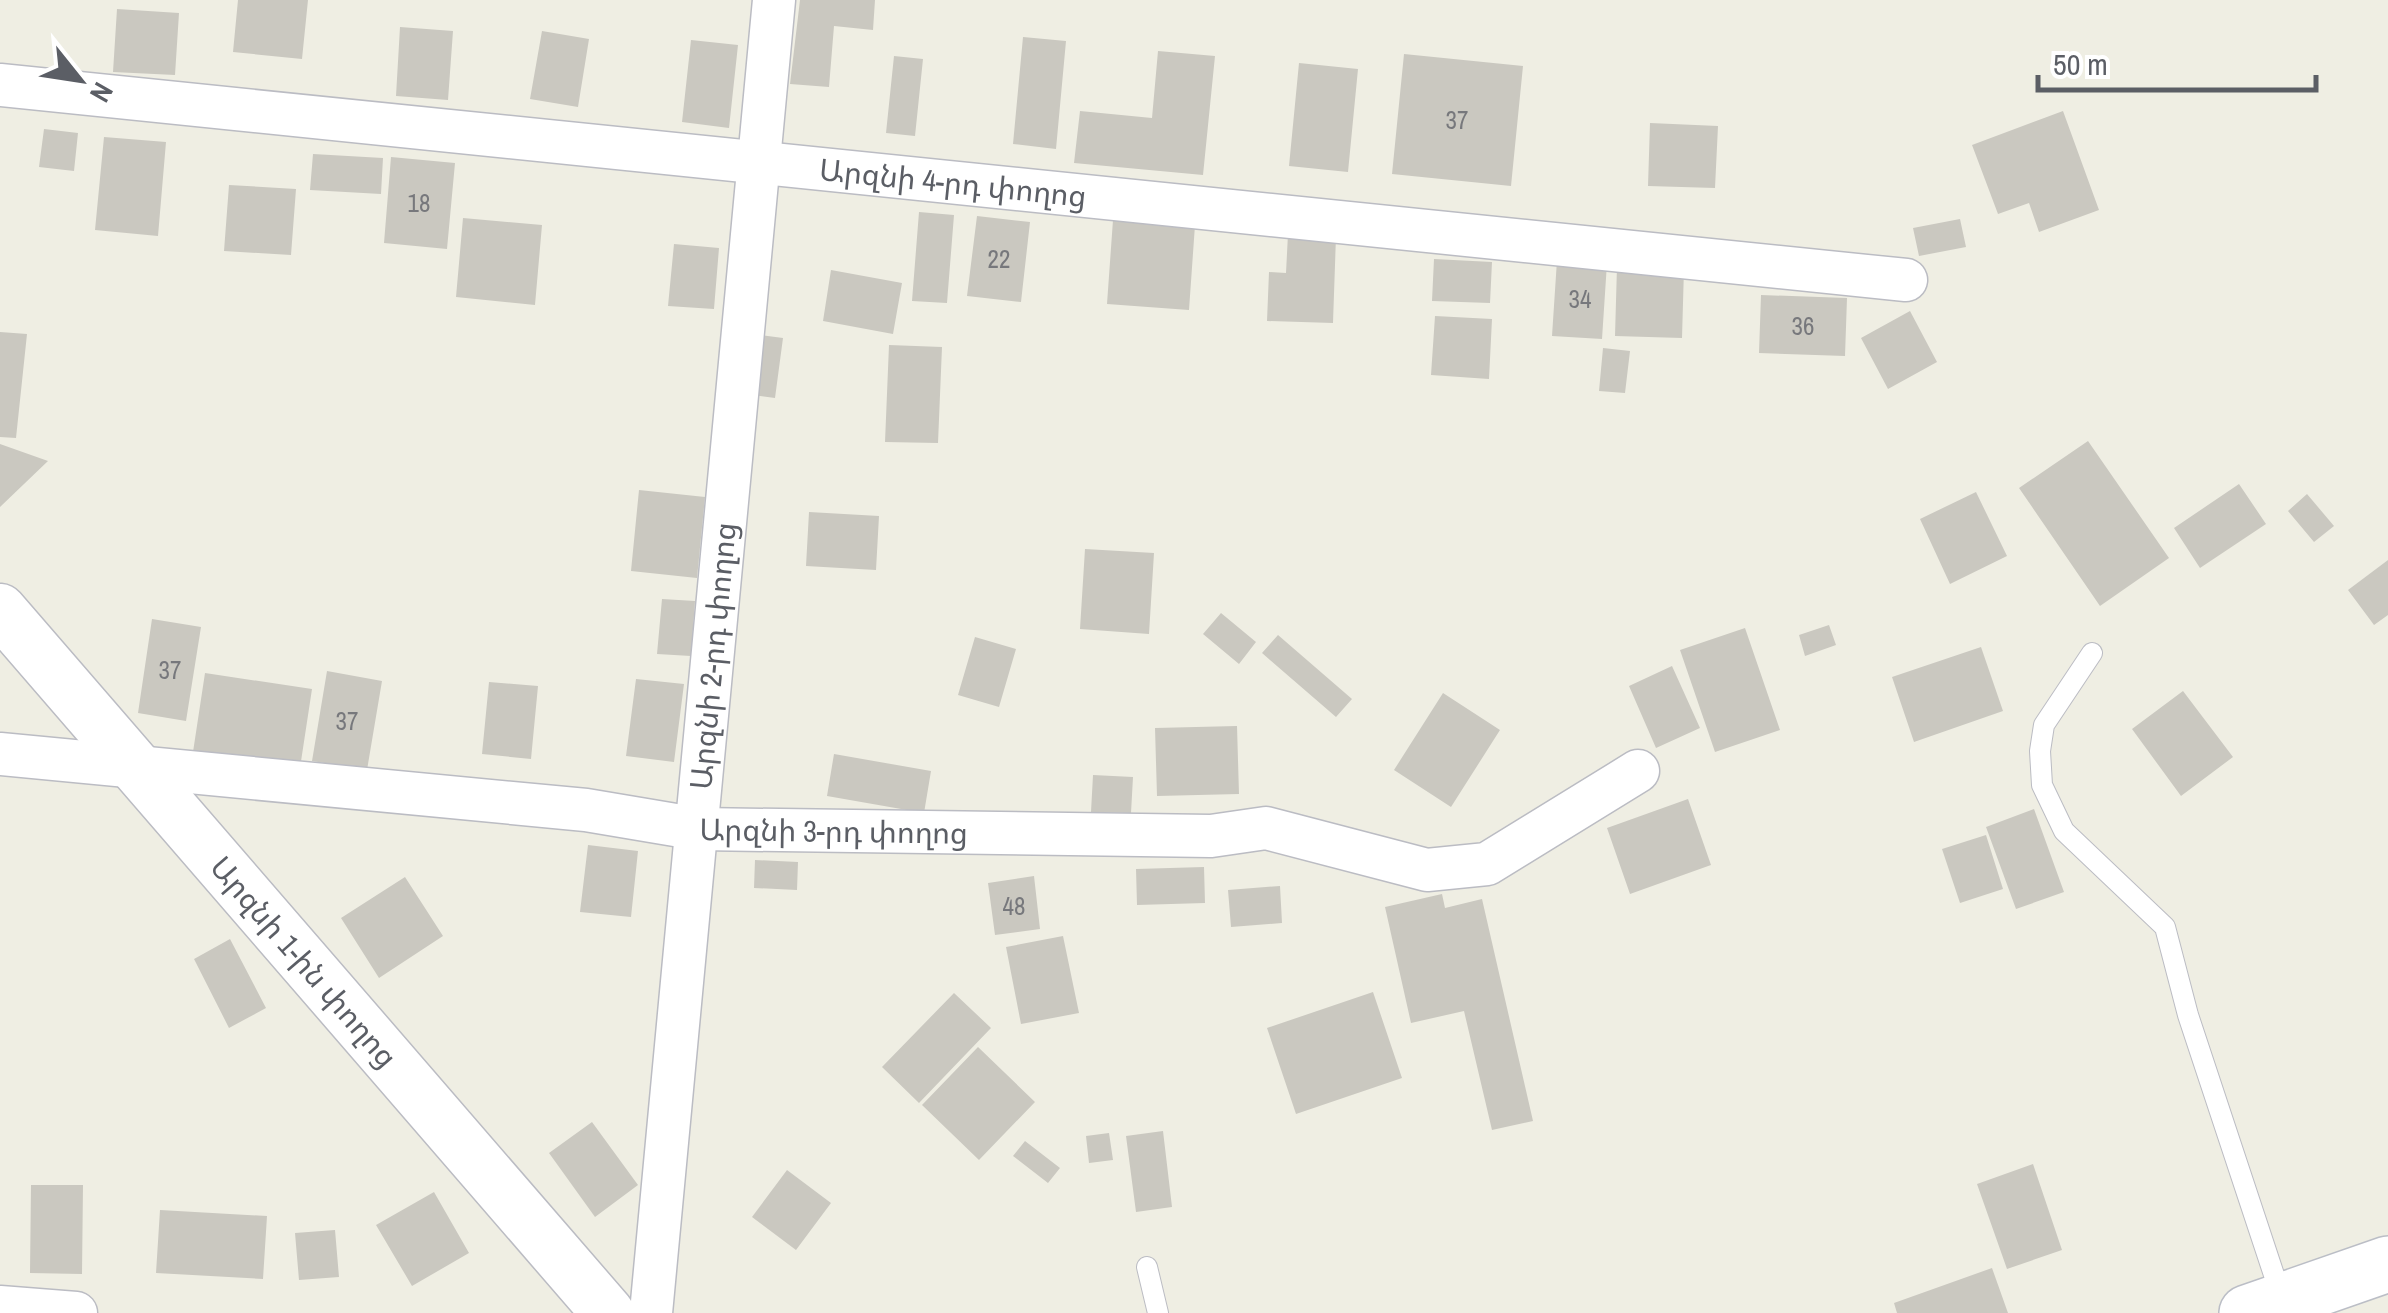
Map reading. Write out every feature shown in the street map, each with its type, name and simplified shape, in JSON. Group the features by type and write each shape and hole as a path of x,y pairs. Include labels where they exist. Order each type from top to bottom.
{"main road":[{"path":"2265,1307 2388,1264"}],"street":[{"name":"Արզնի 2-րդ փողոց","path":"651,1313 774,0"},
{"name":"Արզնի 4-րդ փողոց","path":"0,85 1906,280"},
{"name":"Արզնի 1-ին փողոց","path":"0,610 608,1313"},
{"name":"Արզնի 3-րդ փողոց","path":"0,754 586,810 698,829 1210,836 1266,828 1427,870 1487,864 1638,771"},
{"path":"0,1307 76,1313"}],"lane":[{"path":"2092,653 2044,725 2040,751 2042,785 2064,832 2165,926 2265,1307"},
{"path":"1147,1267 1158,1313"}],"building":[{"path":"238,0 308,0 302,59 233,52"},
{"path":"800,0 875,0 873,30 834,26 829,87 790,84"},
{"path":"117,9 179,13 175,75 113,72"},
{"path":"400,27 453,31 448,100 396,96"},
{"path":"542,31 589,39 578,107 530,99"},
{"path":"1023,37 1066,41 1056,149 1013,144"},
{"path":"691,40 738,45 729,128 682,122"},
{"path":"1158,51 1215,56 1203,175 1074,163 1080,111 1152,118"},
{"path":"1404,54 1523,66 1511,186 1392,174"},
{"path":"894,56 923,59 915,136 886,133"},
{"path":"1299,63 1358,69 1348,172 1289,166"},
{"path":"2063,111 2099,210 2039,232 2029,203 1998,214 1972,145"},
{"path":"1650,123 1718,126 1715,188 1648,186"},
{"path":"44,129 78,133 74,171 39,167"},
{"path":"104,137 166,142 158,236 95,230"},
{"path":"313,154 383,158 381,194 310,190"},
{"path":"391,157 455,163 447,249 384,243"},
{"path":"229,185 296,189 291,255 224,251"},
{"path":"919,212 954,215 947,303 912,301"},
{"path":"977,216 1030,222 1021,302 967,296"},
{"path":"463,218 542,225 535,305 456,297"},
{"path":"1960,219 1966,247 1919,256 1913,228"},
{"path":"1113,220 1195,225 1189,310 1107,304"},
{"path":"1288,234 1336,236 1333,323 1267,321 1269,272 1286,273"},
{"path":"674,244 719,248 714,309 668,306"},
{"path":"1434,259 1492,262 1490,303 1432,301"},
{"path":"1557,260 1607,263 1602,339 1552,336"},
{"path":"1617,266 1684,268 1682,338 1615,336"},
{"path":"831,270 902,283 893,334 823,321"},
{"path":"1761,295 1847,298 1845,356 1759,353"},
{"path":"1910,311 1937,362 1888,389 1861,338"},
{"path":"1435,316 1492,319 1489,379 1431,375"},
{"path":"0,332 27,334 16,438 0,437"},
{"path":"760,335 783,338 775,398 752,395"},
{"path":"889,345 942,347 938,443 885,442"},
{"path":"1603,348 1630,351 1625,393 1599,391"},
{"path":"2088,441 2169,558 2100,606 2019,488"},
{"path":"0,444 48,461 0,507"},
{"path":"2239,484 2266,524 2200,568 2174,528"},
{"path":"639,490 705,497 697,578 631,571"},
{"path":"1976,492 2007,556 1950,584 1920,519"},
{"path":"2307,494 2334,526 2314,542 2288,511"},
{"path":"809,512 879,516 876,570 806,566"},
{"path":"1085,549 1154,553 1149,634 1080,629"},
{"path":"2388,560 2388,615 2374,625 2348,590"},
{"path":"662,599 695,601 691,656 657,654"},
{"path":"1221,613 1256,642 1239,664 1203,634"},
{"path":"152,619 201,627 186,721 138,713"},
{"path":"1829,625 1836,645 1805,656 1799,635"},
{"path":"1745,628 1780,730 1715,752 1680,650"},
{"path":"1278,635 1352,699 1336,717 1262,653"},
{"path":"975,637 1016,649 999,707 958,695"},
{"path":"1981,647 2003,711 1914,742 1892,677"},
{"path":"1672,666 1700,728 1656,748 1629,686"},
{"path":"327,671 382,681 367,770 312,761"},
{"path":"205,673 312,689 300,768 193,752"},
{"path":"636,679 684,684 674,762 626,756"},
{"path":"489,682 538,686 531,759 482,754"},
{"path":"2183,691 2233,757 2181,796 2132,729"},
{"path":"1443,693 1500,730 1451,807 1394,770"},
{"path":"1237,726 1239,794 1157,796 1155,728"},
{"path":"834,754 931,771 924,813 827,796"},
{"path":"1093,775 1133,777 1131,813 1091,812"},
{"path":"1688,799 1711,865 1630,894 1607,828"},
{"path":"2034,809 2064,892 2016,909 1986,827"},
{"path":"1986,835 2003,889 1960,903 1942,849"},
{"path":"588,845 638,851 631,917 580,912"},
{"path":"755,860 798,862 797,890 754,888"},
{"path":"1204,867 1205,903 1137,905 1136,869"},
{"path":"1034,876 1040,929 995,935 988,883"},
{"path":"405,877 443,936 379,978 341,918"},
{"path":"1280,886 1282,923 1231,927 1228,890"},
{"path":"1442,894 1445,908 1482,899 1533,1121 1492,1130 1464,1011 1411,1023 1385,907"},
{"path":"1063,936 1079,1013 1021,1024 1006,947"},
{"path":"230,939 266,1008 229,1028 194,959"},
{"path":"1373,992 1402,1078 1296,1114 1267,1028"},
{"path":"954,993 991,1028 919,1103 882,1067"},
{"path":"978,1047 1035,1102 979,1160 922,1105"},
{"path":"592,1122 638,1185 595,1217 549,1153"},
{"path":"1163,1131 1172,1207 1136,1212 1126,1136"},
{"path":"1109,1133 1113,1160 1089,1163 1086,1136"},
{"path":"1025,1141 1060,1168 1048,1183 1013,1156"},
{"path":"2033,1164 2062,1250 2007,1269 1977,1184"},
{"path":"787,1170 831,1203 796,1250 752,1217"},
{"path":"31,1185 83,1185 82,1274 30,1273"},
{"path":"434,1192 469,1253 412,1286 376,1225"},
{"path":"160,1210 267,1216 263,1279 156,1273"},
{"path":"335,1230 339,1277 299,1280 295,1233"},
{"path":"1992,1268 2008,1313 1897,1313 1894,1303"}]}
